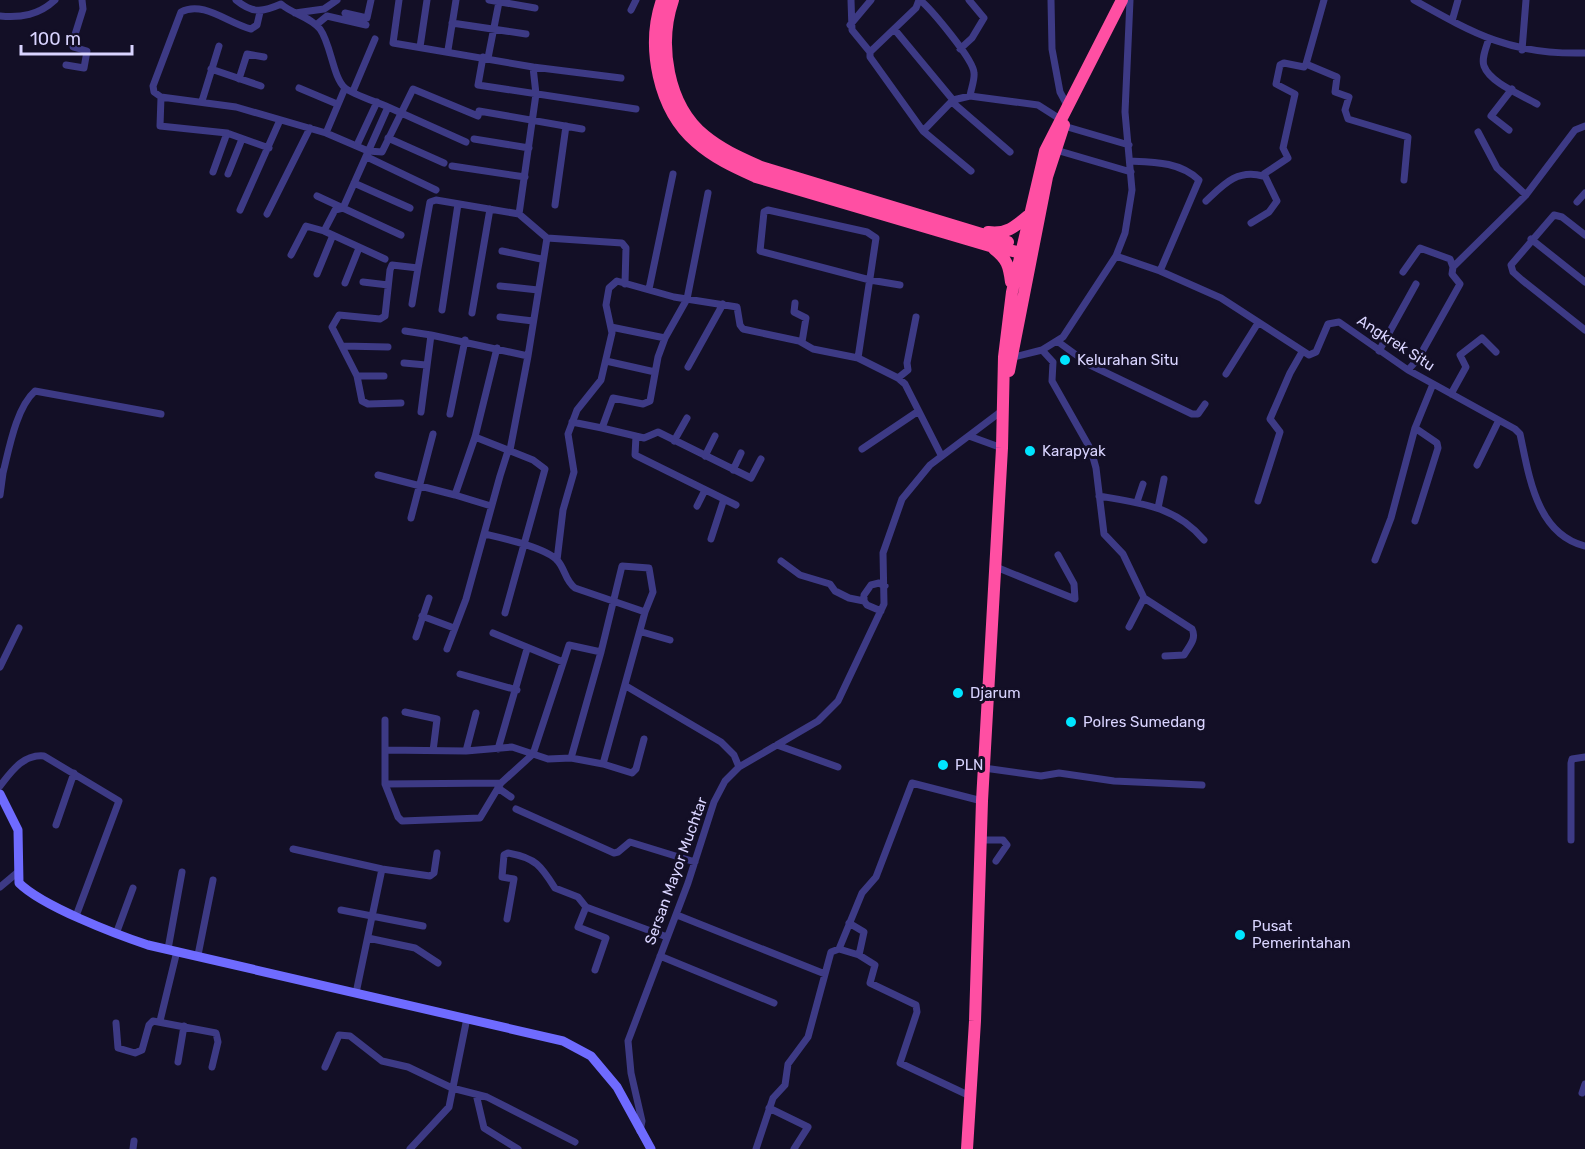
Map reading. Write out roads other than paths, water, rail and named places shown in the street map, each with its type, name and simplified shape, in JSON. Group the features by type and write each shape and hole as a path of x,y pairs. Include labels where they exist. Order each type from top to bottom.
{"highway":[{"path":"662,0 655,55 666,99 694,141 721,161 756,177 990,246 1026,251"},
{"path":"674,0 666,31 669,73 687,113 703,134 727,152 761,168 1026,251"},
{"path":"967,1149 1003,392 1026,251 1029,215 1045,151 1064,118 1122,0"},
{"path":"1012,292 1064,118"},
{"path":"952,226 997,233 1011,229 1029,215"},
{"path":"990,246 1005,257 1010,267 1012,292 1008,358"}],"street":[{"path":"0,16 15,18 36,14 55,0"},
{"path":"66,65 84,68 87,51 73,46 83,9 82,0"},
{"path":"236,0 251,10 260,12 283,2 292,14 316,25 329,45 339,79 345,88 466,142"},
{"path":"292,14 324,9 337,0"},
{"path":"345,14 367,18 371,0"},
{"path":"399,0 393,43 448,50 533,67 621,78"},
{"path":"420,46 427,0"},
{"path":"448,50 456,0"},
{"path":"489,0 535,8"},
{"path":"632,10 636,0"},
{"path":"851,0 850,25 870,52 870,57 923,131 971,171"},
{"path":"850,25 871,0"},
{"path":"870,52 895,30 916,8 920,0 933,10 974,72 970,96"},
{"path":"960,50 972,38 984,18 969,0"},
{"path":"1051,0 1052,49 1064,118"},
{"path":"1008,358 1042,350 1063,337 1116,256 1130,214 1131,172 1125,112 1130,0"},
{"path":"1206,201 1237,175 1245,173 1263,176 1288,158 1283,148 1295,94 1276,84 1280,65 1284,63 1304,67 1324,0"},
{"path":"1414,0 1452,21 1522,50 1585,53"},
{"path":"1452,21 1458,0"},
{"path":"1522,50 1526,0"},
{"path":"499,2 478,85 636,109"},
{"path":"260,12 256,25 251,29 200,8 189,7 181,12 153,86 154,92 161,97 236,107 326,133 357,146 436,189"},
{"path":"316,25 327,16 366,25"},
{"path":"452,23 526,34"},
{"path":"895,30 952,101 1010,152"},
{"path":"1489,38 1483,60 1485,69 1537,104"},
{"path":"354,91 375,39"},
{"path":"202,101 219,46"},
{"path":"239,79 248,54 264,57"},
{"path":"1306,64 1337,76 1335,92 1348,95 1345,116 1351,121 1408,137 1404,180"},
{"path":"519,214 536,95 533,67"},
{"path":"211,69 261,86"},
{"path":"298,88 337,104"},
{"path":"326,133 345,88"},
{"path":"368,154 382,153 410,92 416,88 478,114 533,120 582,129"},
{"path":"1509,130 1491,116 1512,89"},
{"path":"923,131 952,101 970,96 1038,105 1129,145"},
{"path":"161,97 160,126 227,133 269,148"},
{"path":"357,146 377,102"},
{"path":"343,208 388,107"},
{"path":"240,210 280,120"},
{"path":"555,205 566,126"},
{"path":"1453,267 1526,195 1575,130 1585,126"},
{"path":"267,214 310,128"},
{"path":"1478,132 1497,168 1526,195"},
{"path":"213,172 227,133"},
{"path":"388,138 444,163"},
{"path":"228,174 242,139"},
{"path":"474,139 529,148"},
{"path":"1056,150 1131,172"},
{"path":"1130,161 1157,162 1182,168 1199,180 1160,271"},
{"path":"452,166 525,177"},
{"path":"649,289 674,174"},
{"path":"1251,223 1269,212 1276,201 1263,176"},
{"path":"354,183 410,208"},
{"path":"1577,202 1585,193"},
{"path":"602,428 612,398 643,404 650,401 655,372 665,338 687,299 708,194"},
{"path":"317,196 401,235"},
{"path":"412,304 430,202 519,214 547,238 622,243 626,248 625,284"},
{"path":"442,310 458,204"},
{"path":"324,231 335,210 343,208"},
{"path":"472,313 489,209"},
{"path":"858,358 870,280 877,242 872,234 768,210 764,212 760,251 870,280 900,285"},
{"path":"1585,235 1562,217 1554,215 1512,262 1513,272 1585,330"},
{"path":"291,255 306,226 324,231 385,259"},
{"path":"317,274 333,235"},
{"path":"447,649 466,598 491,506 510,450 528,356 541,259 547,238"},
{"path":"1531,239 1585,282"},
{"path":"345,284 359,248"},
{"path":"1403,272 1420,248 1450,259 1453,267 1452,274 1460,284 1418,359 1408,370"},
{"path":"502,251 541,259"},
{"path":"1116,256 1160,271 1221,298 1302,352 1270,419 1280,432 1258,501"},
{"path":"401,403 368,404 362,401 357,376 332,327 339,315 380,319 386,316 392,265 418,268"},
{"path":"557,560 563,510 574,472 568,443 572,422 577,410 601,380 611,327 606,305 609,288 617,281 687,299 738,308 740,325 743,328 802,342 813,349 858,358 898,378 905,384 917,412 941,455"},
{"path":"363,282 388,285"},
{"path":"1379,351 1416,284"},
{"path":"500,286 538,290"},
{"path":"795,303 794,312 806,318 802,342"},
{"path":"688,367 723,304"},
{"path":"500,317 533,321"},
{"path":"898,378 908,370 907,363 916,317"},
{"name":"Angkrek Situ","path":"1302,352 1314,354 1328,324 1335,321 1408,370 1520,434 1532,489 1548,520 1575,544 1585,546"},
{"path":"1226,374 1258,322"},
{"path":"611,327 665,338"},
{"path":"405,331 465,340 528,356"},
{"path":"421,412 430,335"},
{"path":"1451,394 1466,367 1460,355 1482,338 1496,352"},
{"path":"450,414 465,340"},
{"path":"1057,341 1090,365 1192,414 1201,413 1205,404"},
{"path":"343,346 387,347"},
{"path":"455,495 475,438 497,348"},
{"path":"1042,350 1053,362 1052,381 1090,450 1104,534 1123,554 1144,598 1192,629 1194,633 1184,655 1165,656"},
{"path":"606,361 655,372"},
{"path":"404,363 426,365"},
{"path":"357,376 384,376"},
{"path":"1375,560 1391,518 1415,428 1433,384"},
{"path":"0,495 1,472 15,423 35,391 161,414"},
{"name":"Sersan Mayor Muchtar","path":"640,1131 642,1121 631,1073 628,1041 677,915 714,802 725,782 739,767 829,713 838,701 884,604 883,553 902,499 914,482 941,455 1003,410"},
{"path":"862,449 917,412"},
{"path":"674,441 687,418"},
{"path":"572,422 644,438 658,432 751,478 761,459"},
{"path":"1477,465 1498,422"},
{"path":"1415,428 1437,443 1438,448 1415,521"},
{"path":"411,518 433,434"},
{"path":"969,435 1002,448"},
{"path":"636,436 636,455 736,506"},
{"path":"705,456 716,436"},
{"path":"475,438 533,460 545,469 504,613"},
{"path":"733,470 741,453"},
{"path":"378,475 491,506"},
{"path":"1158,508 1164,479"},
{"path":"1137,502 1143,484"},
{"path":"697,506 705,490"},
{"path":"1099,496 1137,502 1168,511 1192,526 1204,540"},
{"path":"711,539 724,499"},
{"path":"485,534 523,543 557,560 571,585 613,603 645,612"},
{"path":"996,567 1075,599 1074,584 1058,555"},
{"path":"781,561 800,575 830,584 835,591 849,598 864,600"},
{"path":"571,758 602,652 622,566 644,567 651,572 653,592 645,612 642,632 603,764"},
{"path":"881,611 867,605 864,595 871,585 885,586"},
{"path":"416,637 429,598"},
{"path":"1130,627 1144,598"},
{"path":"422,616 454,628"},
{"path":"1,664 19,628"},
{"path":"642,632 670,640"},
{"path":"493,633 563,662"},
{"path":"385,720 385,784 398,817 404,821 480,818 499,786 533,754 563,662 572,644 602,652"},
{"path":"498,749 517,690 527,649"},
{"path":"460,674 517,690"},
{"path":"626,686 721,742 734,755 739,767"},
{"path":"405,712 437,719 433,751"},
{"path":"466,751 477,713"},
{"path":"385,750 466,751 515,748 558,760 571,758 603,764 632,774 636,770 644,739"},
{"path":"777,745 838,767"},
{"path":"0,786 21,762 38,756 74,773 84,782 119,801 76,916"},
{"path":"1571,840 1571,763 1572,759 1585,757"},
{"path":"984,768 1041,776 1059,773 1114,781 1202,785"},
{"path":"56,825 74,773"},
{"path":"840,949 862,892 876,876 912,783 982,801"},
{"path":"385,784 499,786 508,795"},
{"path":"0,794 18,830 18,872 21,885 76,916 116,934 172,950 563,1041 591,1056 616,1087 651,1149"},
{"path":"516,809 614,853 630,842 695,862"},
{"path":"981,840 1003,840 1007,845 996,861"},
{"path":"293,849 382,869 430,876 434,873 437,853"},
{"path":"507,919 514,879 502,876 504,855 508,853 538,864 547,871 555,888 578,897 586,907 667,936"},
{"path":"356,993 368,939 370,915 382,869"},
{"path":"0,887 18,872"},
{"path":"160,1021 182,872"},
{"path":"198,955 213,880"},
{"path":"116,934 133,888"},
{"path":"586,907 578,927 606,938 595,970"},
{"path":"341,910 423,926"},
{"path":"677,915 825,974"},
{"path":"849,923 864,932 859,955"},
{"path":"368,939 415,948 438,963"},
{"path":"756,1149 773,1098 785,1084 788,1064 808,1037 833,949 859,955 876,965 871,980 873,985 918,1008 900,1063 970,1096"},
{"path":"660,956 774,1003"},
{"path":"410,1149 449,1107 467,1018"},
{"path":"116,1023 118,1048 135,1053 144,1046 150,1023 160,1021 218,1034 212,1067"},
{"path":"178,1062 184,1026"},
{"path":"325,1067 339,1035 350,1036 382,1061 408,1067 452,1089 476,1094 517,1111 575,1142"},
{"path":"1582,1093 1585,1084"},
{"path":"476,1094 484,1128 518,1149"},
{"path":"769,1108 808,1127 794,1149"}],"place":[{"name":"Kelurahan Situ","path":"1065,360"},
{"name":"Karapyak","path":"1030,451"},
{"name":"Djarum","path":"958,693"},
{"name":"Polres Sumedang","path":"1071,722"},
{"name":"PLN","path":"943,765"},
{"name":"Pusat Pemerintahan","path":"1240,935"}]}
